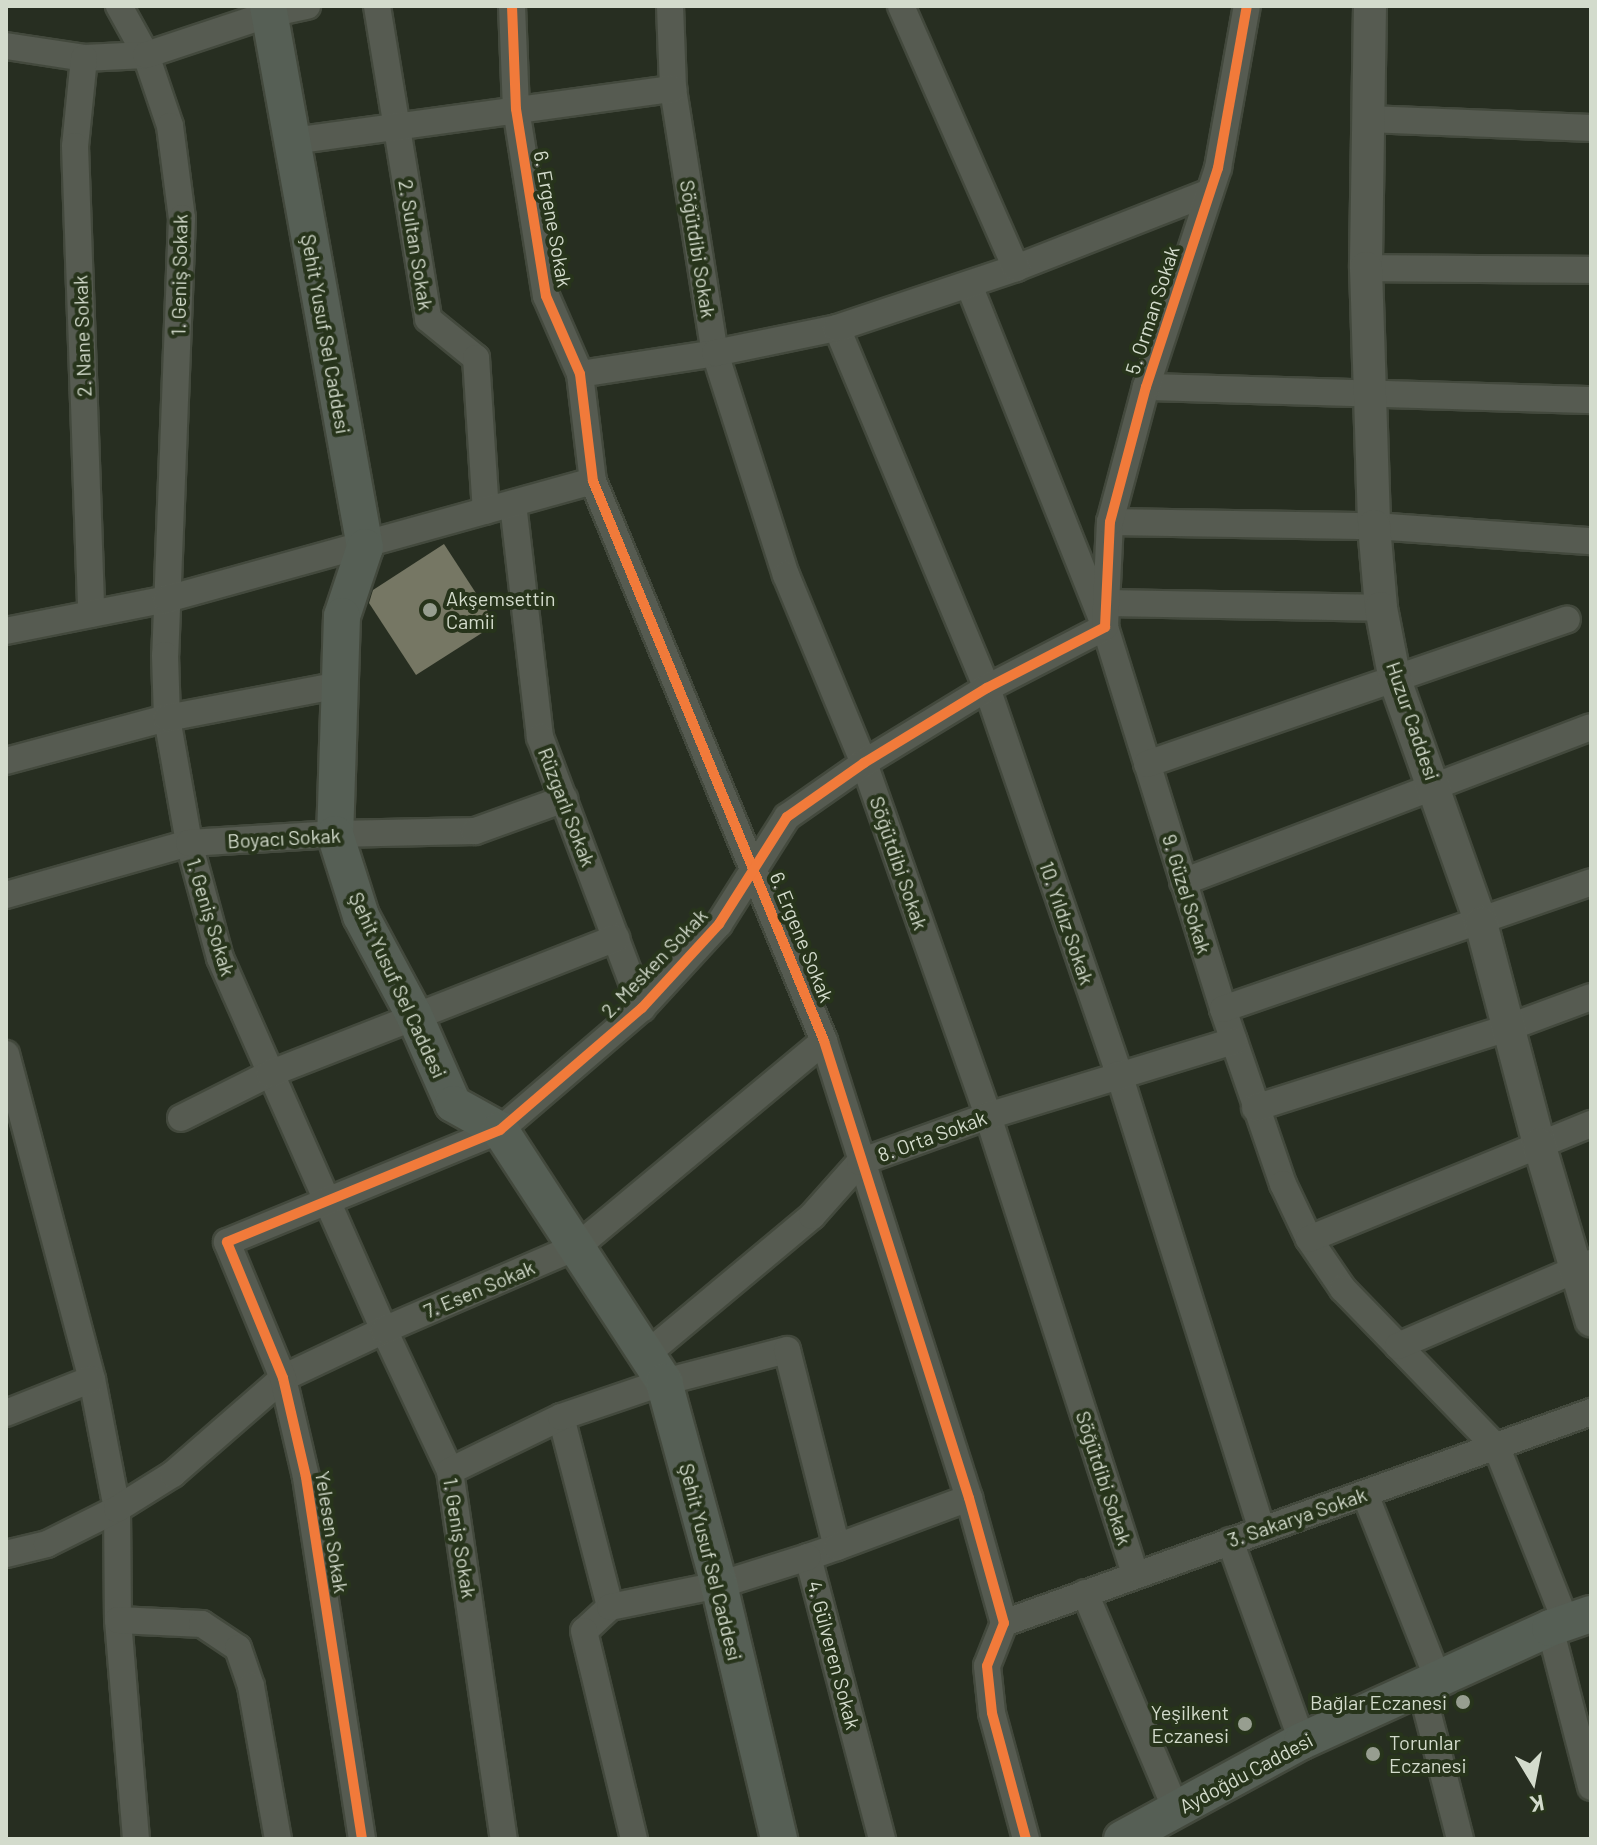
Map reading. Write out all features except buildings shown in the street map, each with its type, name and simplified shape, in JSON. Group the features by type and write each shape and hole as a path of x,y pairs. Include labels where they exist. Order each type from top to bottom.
{"main road":[{"name":"Şehit Yusuf Sel Caddesi","path":"268,10 365,547 342,616 335,834 361,916 414,1015 453,1104 500,1130 655,1368 719,1585 779,1839"},
{"name":"Aydoğdu Caddesi","path":"1122,1839 1302,1741 1569,1621"}],"street":[{"name":"1. Geniş Sokak","path":"119,6 146,55 170,126 182,218 167,599 167,718 189,843 220,958 269,1074 450,1471 504,1839"},
{"path":"6,46 84,58 146,55 268,10 307,6"},
{"name":"2. Sultan Sokak","path":"377,6 428,319 476,358 486,511"},
{"name":"6. Ergene Sokak","path":"512,6 516,109 546,296 580,374 593,481 755,867 824,1041 969,1498 1004,1623"},
{"name":"Söğütdibi Sokak","path":"670,6 673,89 715,353 786,575 864,763 988,1116 1135,1574"},
{"path":"901,6 1016,268"},
{"name":"5. Orman Sokak","path":"1106,615 1110,522 1146,387 1218,168 1247,6"},
{"name":"Huzur Caddesi","path":"1370,6 1366,268 1368,393 1381,608 1395,680 1481,923 1539,1144 1583,1265 1591,1320"},
{"name":"2. Nane Sokak","path":"84,58 75,146 91,614"},
{"path":"292,141 673,89"},
{"path":"1368,119 1591,128"},
{"path":"580,374 715,353 837,328 1016,268 1210,192"},
{"path":"1366,268 1591,270"},
{"name":"9. Güzel Sokak","path":"969,285 1106,615 1183,882 1255,1108 1283,1184 1309,1239 1343,1289 1497,1448"},
{"name":"10. Yıldız Sokak","path":"837,328 987,688 1119,1074 1262,1530"},
{"path":"1146,387 1591,400"},
{"path":"6,631 167,599 365,547 593,481"},
{"name":"Rüzgarlı Sokak","path":"513,504 540,737 642,1008"},
{"path":"1110,522 1374,526 1591,541"},
{"path":"1106,615 1381,608"},
{"name":"2. Mesken Sokak","path":"227,1242 500,1130 642,1008 719,924 787,817 864,763 1106,615"},
{"path":"1147,764 1567,619"},
{"path":"6,761 167,718 340,685"},
{"path":"1183,882 1591,727"},
{"name":"Boyacı Sokak","path":"6,895 189,843 335,834 475,831 564,799"},
{"path":"1223,1009 1481,923 1591,882"},
{"path":"181,1118 269,1074 616,938"},
{"path":"1255,1108 1510,1027 1591,997"},
{"name":"7. Esen Sokak","path":"6,1554 47,1544 117,1509 173,1474 283,1378 384,1330 578,1246 824,1041"},
{"name":"8. Orta Sokak","path":"655,1368 812,1216 860,1162 988,1116 1234,1041"},
{"path":"6,1054 92,1379 117,1509 118,1620 136,1839"},
{"path":"1309,1239 1591,1124"},
{"name":"Yelesen Sokak","path":"227,1242 283,1378 306,1477 362,1839"},
{"path":"1398,1346 1583,1265"},
{"path":"450,1471 655,1368 787,1350 837,1547 969,1498"},
{"path":"6,1413 92,1379"},
{"name":"3. Sakarya Sokak","path":"1004,1623 1591,1412"},
{"path":"561,1417 610,1607"},
{"path":"1497,1448 1569,1621 1591,1787"},
{"path":"1365,1494 1429,1683 1460,1839"},
{"path":"1230,1541 1302,1741"},
{"name":"4. Gülveren Sokak","path":"837,1547 808,1557 882,1839"},
{"path":"634,1839 584,1631 610,1607 719,1585 808,1557"},
{"path":"1085,1593 1176,1810"},
{"path":"118,1620 202,1624 238,1648 251,1686 278,1839"},
{"path":"1004,1623 987,1666 992,1713 1026,1839"}],"cycle path":[{"path":"512,6 516,109 546,296 580,374 593,481 824,1041 969,1498 1004,1623 987,1666 992,1713 1026,1839"},
{"path":"362,1839 306,1477 283,1378 227,1242 500,1130 642,1008 719,924 787,817 864,763 987,688 1105,627 1110,522 1146,387 1218,168 1247,6"}],"place":[{"name":"Akşemsettin Camii","path":"430,610"},
{"name":"Bağlar Eczanesi","path":"1463,1702"},
{"name":"Yeşilkent Eczanesi","path":"1245,1724"},
{"name":"Torunlar Eczanesi","path":"1373,1754"}]}
